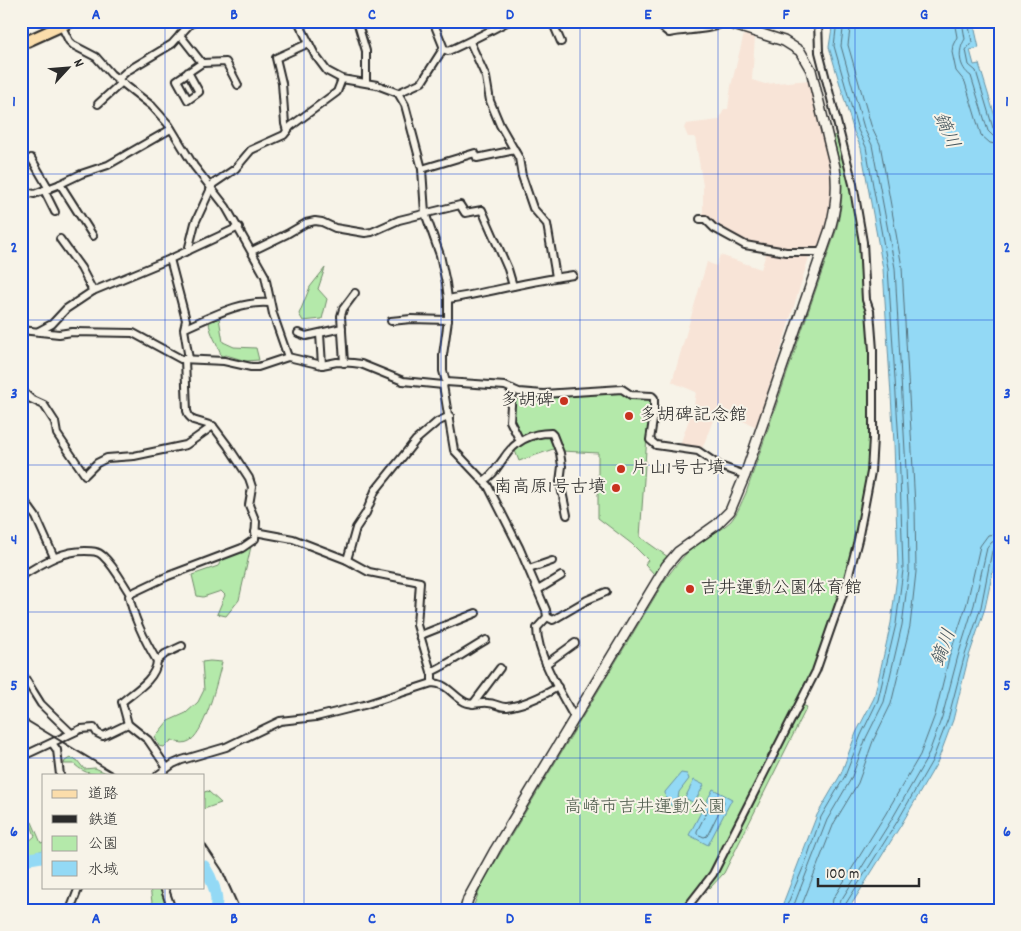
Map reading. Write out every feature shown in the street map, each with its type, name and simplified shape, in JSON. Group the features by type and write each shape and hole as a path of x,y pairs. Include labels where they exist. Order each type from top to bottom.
{"main road":[{"path":"21,44 60,24 72,21"}],"street":[{"path":"98,104 127,71 167,48 180,35 187,22 198,21"},
{"path":"298,21 309,43 327,71 342,79 366,82 398,93 405,105 422,169 425,213 444,269 448,299 448,320 442,355 454,450 488,486 529,569 546,610 547,617"},
{"path":"357,21 366,51 366,82"},
{"path":"398,93 422,82 443,49 433,21"},
{"path":"443,49 448,51 470,42 509,21"},
{"path":"552,21 561,42"},
{"path":"467,910 468,899 495,850 666,566 678,552 716,526 730,511 745,475 834,214 837,183 835,167 810,70 800,51 784,41 722,22 712,28 687,29 669,33 654,21"},
{"path":"685,910 713,874 816,671 849,574 858,540 870,472 873,438 873,350 870,311 866,300 863,242 853,184 819,52 818,21"},
{"path":"60,24 73,45 96,57 119,81 152,106 171,129 194,166 226,207 265,276 270,303 288,357"},
{"path":"180,35 202,63"},
{"path":"470,42 486,78 490,101 506,137 519,158 522,176 534,208 544,219 548,228 556,277"},
{"path":"287,132 282,83 276,58 309,43"},
{"path":"188,72 202,63 226,62 238,85"},
{"path":"188,251 195,223 210,187 239,166 255,147 280,137 291,126 337,92 342,79"},
{"path":"21,191 34,194 108,165 171,129"},
{"path":"422,169 475,153 478,158 515,150"},
{"path":"31,158 55,212"},
{"path":"60,184 93,236"},
{"path":"252,251 306,223 315,221 335,228 365,233 372,232 398,220 460,205 465,213 482,210 508,269 513,286"},
{"path":"700,219 705,219 714,228 745,245 786,252 822,252"},
{"path":"39,331 52,324 66,309 93,291 170,259 239,227"},
{"path":"60,239 81,268 93,291"},
{"path":"130,594 168,576 242,548 255,539 256,532 256,522 249,505 252,486 228,446 213,426 193,420 187,411 187,359 184,313 170,259"},
{"path":"448,299 573,275"},
{"path":"344,363 341,316 343,309 356,293"},
{"path":"185,328 235,308 261,302 270,303"},
{"path":"391,321 448,320"},
{"path":"298,333 306,336 342,328"},
{"path":"21,330 60,334 72,332 133,333 175,358 224,361 251,367 258,367 288,357 322,364 337,362 361,364 403,382 505,386 519,392 543,394 622,389 631,395 652,396 654,398 650,440 652,443 698,452 720,466 745,475"},
{"path":"320,334 322,364"},
{"path":"512,389 510,421 520,440"},
{"path":"21,390 30,399 44,405 55,422 57,434 85,475 97,463 107,458 134,456 186,445 213,426"},
{"path":"347,560 356,528 366,513 379,486 416,440 437,422 450,416"},
{"path":"482,481 494,473 505,456 520,440 534,435 551,433 560,453 562,466 560,482 567,515"},
{"path":"21,496 33,512 54,557"},
{"path":"256,532 293,539 347,560 369,572 420,582 417,625 431,672 432,683"},
{"path":"21,576 54,557 74,551 98,552 107,561 130,594 132,608 157,661 156,669 151,677 122,702 128,724 148,740 167,768"},
{"path":"529,569 552,560"},
{"path":"538,590 561,576"},
{"path":"547,617 553,620 587,600 606,592"},
{"path":"421,635 476,614"},
{"path":"547,617 537,628 537,634 546,664 575,720"},
{"path":"431,672 453,662 471,648 486,640"},
{"path":"546,664 574,643"},
{"path":"157,661 164,654 182,646"},
{"path":"473,704 500,668"},
{"path":"21,672 41,704 71,733"},
{"path":"159,774 182,760 226,747 280,721 316,717 364,705 432,683 449,688 465,702 473,704 490,702 505,708 541,696 558,687"},
{"path":"21,758 71,733 88,727 94,728 97,733 103,736 128,724"},
{"path":"52,743 57,750 60,774"},
{"path":"70,910 79,888"},
{"path":"164,888 172,910"}],"shaded area":[{"path":"744,34 755,37 752,80 765,84 810,80 833,181 830,218 819,250 806,252 745,245 715,227 703,215 703,186 695,137 688,137 684,128 686,124 719,120 724,109 728,109 731,86"},
{"path":"767,251 810,254 757,427 717,410 702,449 680,445 694,405 696,392 672,382 707,262 716,266 720,255 761,269"}],"green space":[{"name":"高崎市吉井運動公園","path":"842,134 865,243 869,299 874,311 876,438 868,505 860,541 802,705 807,707 724,873 710,888 708,886 689,910 472,910 482,884 665,580 689,551 727,524 739,508 746,493 836,231 841,205 842,183 833,136"},
{"path":"325,268 318,289 327,299 322,319 303,321 299,314 310,287"},
{"path":"219,318 223,342 234,347 256,348 259,360 246,361 226,355 221,356 209,326 209,321"},
{"path":"621,392 630,397 652,400 647,436 640,537 668,557 655,575 645,564 648,560 632,544 598,518 598,453 562,451 559,447 519,461 514,448 523,437 514,427 514,402 524,395"},
{"path":"252,542 239,600 226,616 217,614 225,595 221,591 203,597 197,596 192,575 218,566 220,563 219,553 233,551"},
{"path":"202,662 222,662 209,706 199,730 187,742 181,743 172,740 164,747 159,746 155,737 168,721 186,713 198,702 204,690"},
{"path":"70,758 77,760 84,769 95,768 109,774 91,774 74,764 64,764"},
{"path":"208,791 221,803 205,809 205,792"},
{"path":"30,822 32,822 42,843 42,851 30,854 21,873 21,835 27,843 35,836"},
{"path":"150,888 160,888 168,910 153,910"}],"water":[{"name":"鏑川","path":"833,21 973,21 979,48 970,50 974,65 979,64 1000,133 1000,523 998,548 985,608 968,659 953,720 937,763 848,910 778,910 782,906 817,815 841,774 856,733 874,698 891,623 898,569 894,443 883,269 861,148 854,132 829,47"},
{"path":"681,773 687,774 689,779 679,792 677,804 672,806 666,802 665,792"},
{"path":"694,780 704,785 694,803 685,798"},
{"path":"713,789 732,799 708,845 689,835"}],"waterway":[{"path":"21,860 42,856"},
{"path":"205,868 216,893 215,910"}],"railway":[{"path":"21,717 115,774"},
{"path":"205,844 222,870 240,910"}],"place":[{"name":"多胡碑","path":"564,401"},
{"name":"多胡碑記念館","path":"629,416"},
{"name":"片山1号古墳","path":"621,469"},
{"name":"南高原1号古墳","path":"616,488"},
{"name":"吉井運動公園体育館","path":"690,589"}]}
